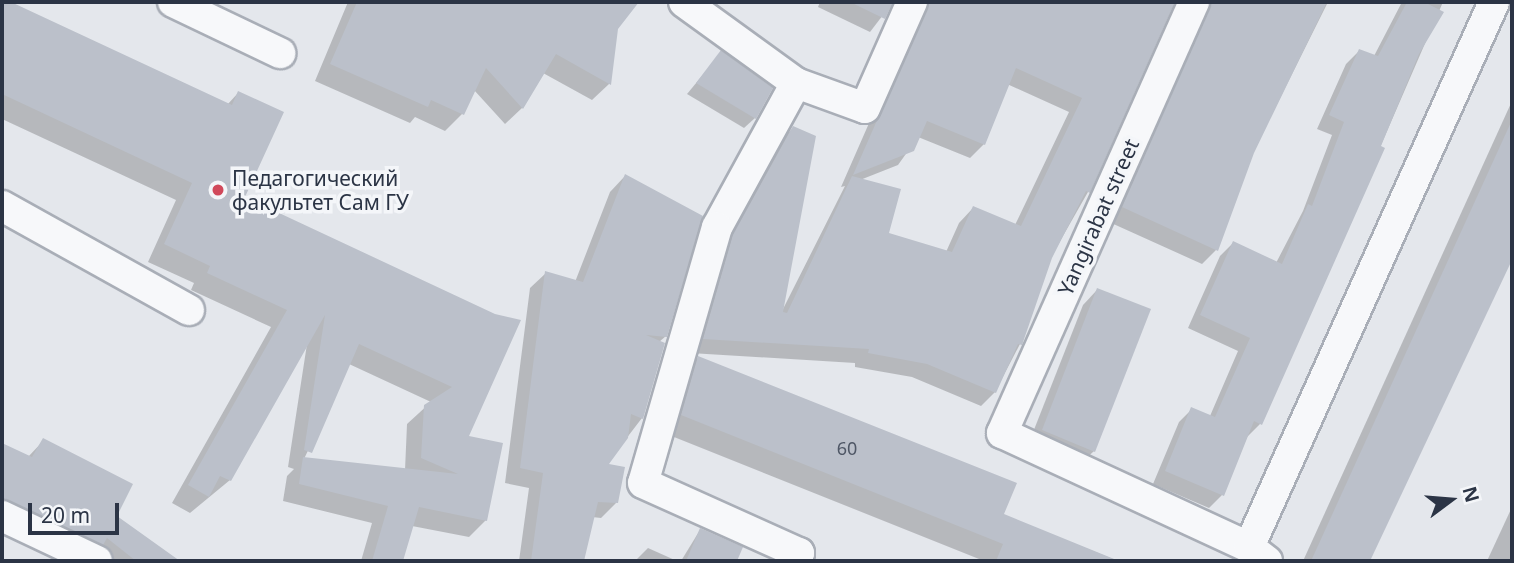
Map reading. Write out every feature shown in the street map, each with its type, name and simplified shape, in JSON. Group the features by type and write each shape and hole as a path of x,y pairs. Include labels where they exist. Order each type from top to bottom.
{"street":[{"path":"173,2 280,53"},
{"path":"684,2 796,83 866,108 912,2"},
{"path":"1194,2 1003,433 1258,554 1493,2"},
{"path":"796,83 717,227 643,483 804,558"},
{"path":"2,206 189,310"},
{"path":"2,516 97,561"}],"building":[{"name":"Педагогический факультет Сам ГУ","path":"2,2 11,2 232,105 238,91 284,112 245,197 495,314 521,320 469,436 503,443 487,521 419,507 403,561 372,561 388,506 299,484 303,457 458,474 421,458 424,405 452,387 359,344 312,453 304,450 325,315 231,481 220,476 209,497 188,485 287,310 207,273 210,266 164,244 192,183 2,94"},
{"path":"357,2 639,2 618,29 611,85 556,54 523,109 486,68 464,115 431,100 428,107 330,64"},
{"path":"850,2 893,2 885,19"},
{"path":"929,2 1175,2 1090,193 1086,191 1052,258 1022,345 1018,344 996,393 927,364 868,353 869,349 703,339 733,234 793,126 816,136 783,312 787,313 852,176 901,189 889,233 952,252 973,206 1021,226 1082,98 1016,68 985,145 927,121 914,151 853,175"},
{"path":"1211,2 1327,2 1254,153 1218,251 1122,207"},
{"path":"1407,2 1424,2 1444,12 1419,54 1381,146 1385,148 1262,425 1254,421 1224,496 1165,471 1191,407 1215,417 1250,338 1200,315 1233,241 1282,264 1308,204 1312,206 1344,122 1329,115 1359,49 1378,56"},
{"path":"721,50 773,88 756,119 696,83"},
{"path":"1512,120 1512,260 1370,561 1311,561"},
{"path":"625,174 703,216 667,337 646,335 665,343 643,419 631,414 628,438 609,464 625,467 618,503 598,502 584,561 531,561 543,473 520,468 545,271 583,282"},
{"path":"1097,288 1151,309 1095,452 1042,430"},
{"path":"698,356 1017,483 1004,514 1119,561 996,561 1003,544 681,415"},
{"path":"43,438 133,484 117,516 180,561 136,561 107,538 103,545 2,499 2,443 32,457"},
{"path":"700,528 743,547 737,561 686,561"}],"place":[{"name":"Педагогический факультет Сам ГУ","path":"218,190"}]}
